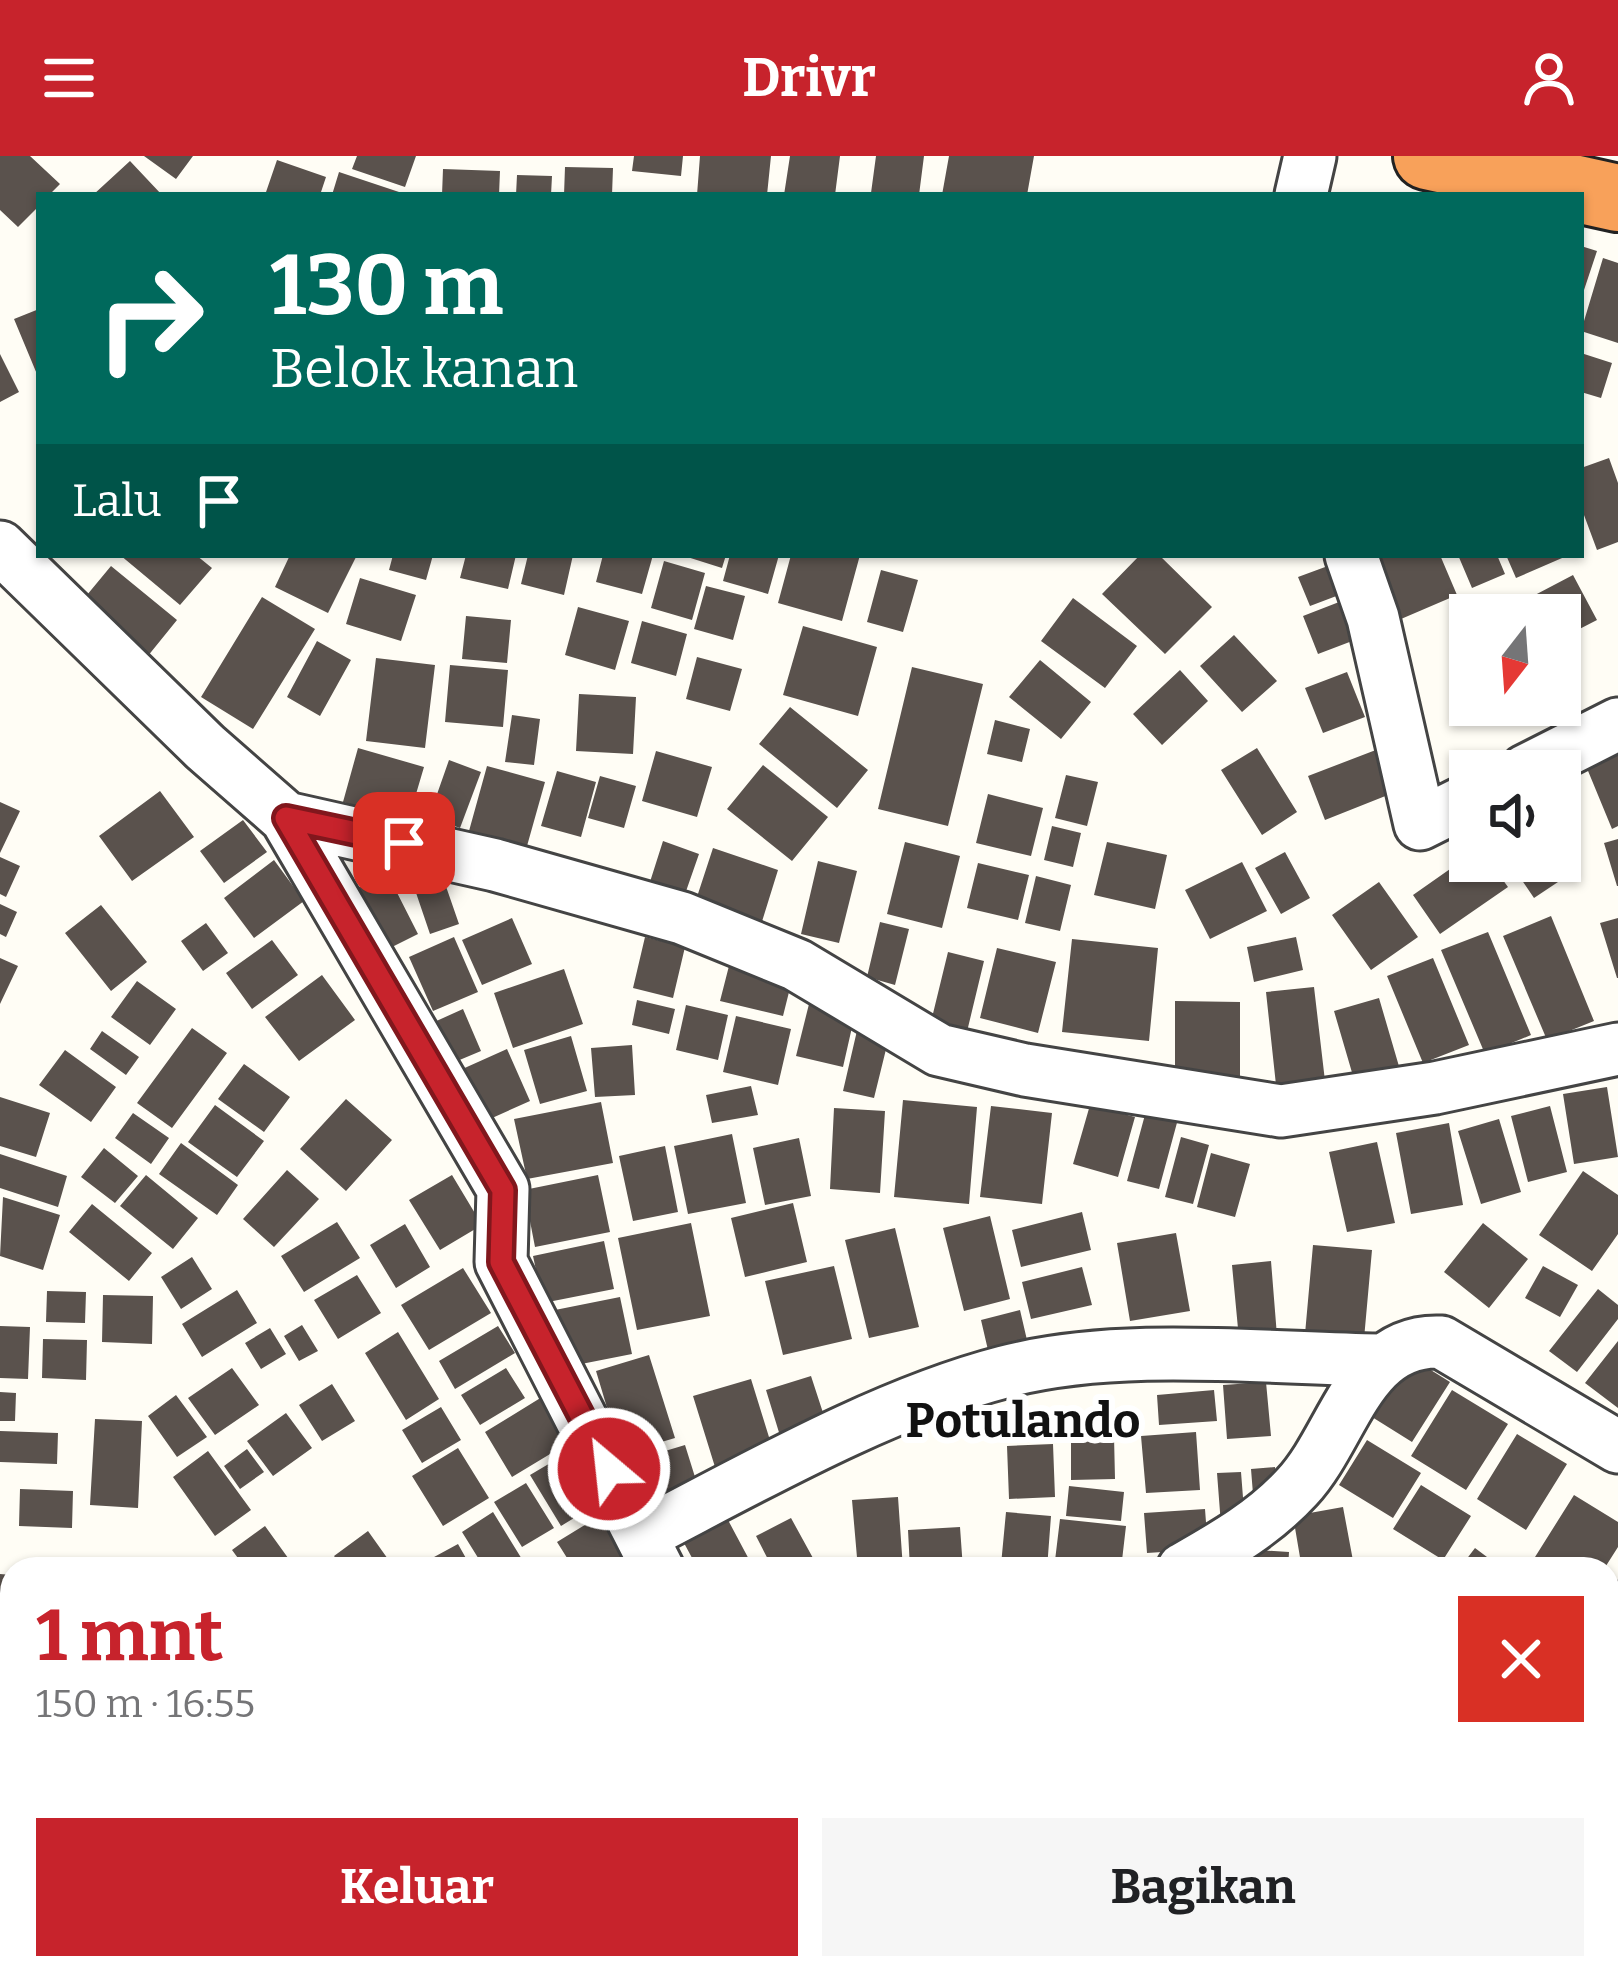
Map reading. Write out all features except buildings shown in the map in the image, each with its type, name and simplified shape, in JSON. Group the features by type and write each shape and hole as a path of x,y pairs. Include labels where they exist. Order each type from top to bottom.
{"highway":[{"path":"1426,156 1618,198"}],"street":[{"path":"1302,192 1310,156"},
{"path":"0,547 205,747 286,818 503,1190 501,1262 651,1551 818,1443 1004,1372 1096,1359 1379,1360 1417,1341 1441,1342 1618,1447"},
{"path":"1352,558 1373,618 1420,824 1449,810"},
{"path":"1567,750 1618,724"},
{"path":"286,818 495,865 682,918 797,964 939,1050 1024,1070 1281,1111 1435,1088 1618,1049"},
{"path":"1204,1557 1245,1534 1289,1496 1379,1360"}],"district":[{"name":"Potulando","path":"1023,1421"}],"route":[{"path":"404,843 286,818 503,1190 501,1262 609,1469"}]}
